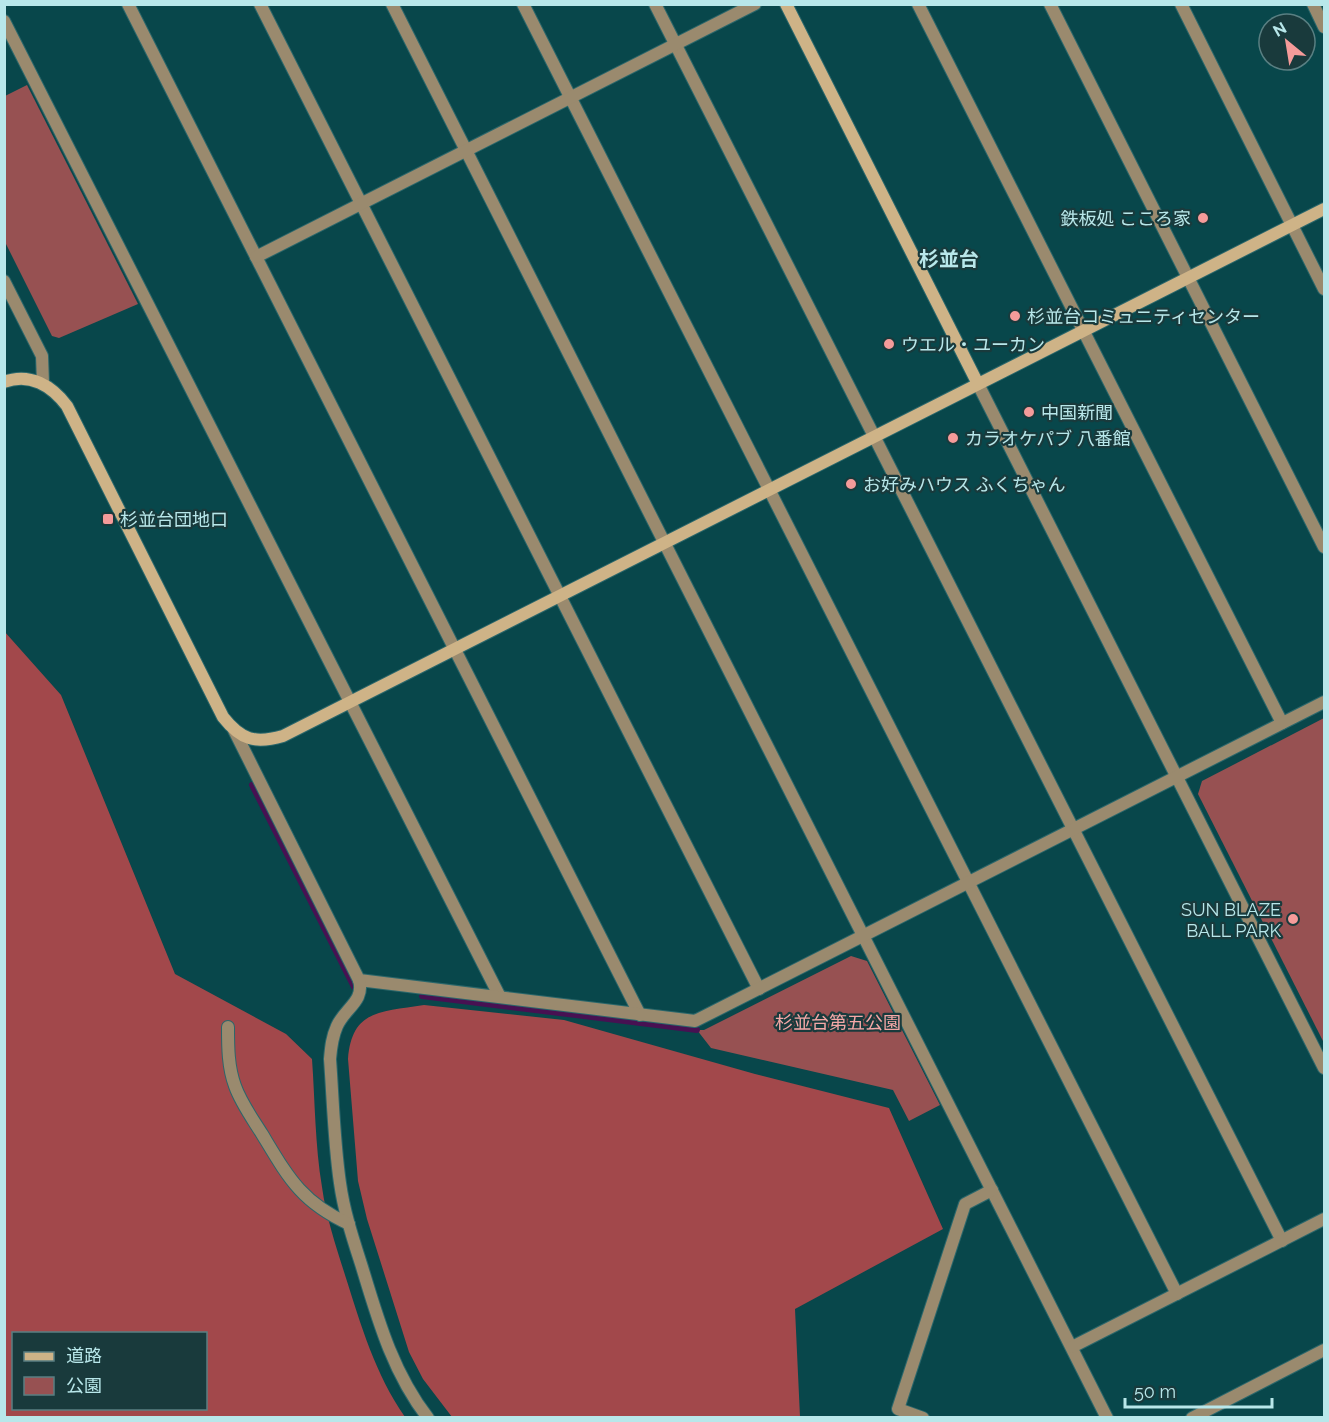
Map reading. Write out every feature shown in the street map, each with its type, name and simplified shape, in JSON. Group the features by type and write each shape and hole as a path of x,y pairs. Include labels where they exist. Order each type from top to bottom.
{"street":[{"path":"128,4 640,1015"},
{"path":"260,4 759,989"},
{"path":"392,4 1107,1418"},
{"path":"523,4 1177,1294"},
{"path":"655,4 1282,1241"},
{"path":"256,257 755,4"},
{"path":"786,4 1324,1068"},
{"path":"918,4 1282,723"},
{"path":"1050,4 1324,547"},
{"path":"1181,4 1324,289"},
{"path":"1313,4 1324,27"},
{"path":"4,21 500,997"},
{"path":"234,730 249,739 266,741 283,736 1324,209"},
{"path":"4,281 42,356 43,383"},
{"path":"4,382 27,378 43,383 57,393 67,406 223,717 234,730 359,980 362,988 360,996 338,1023 331,1040 330,1059 340,1184 349,1224 381,1328 408,1389 428,1418"},
{"path":"359,980 695,1021 1324,702"},
{"path":"228,1027 230,1068 235,1086 242,1102 288,1177 312,1203 328,1215 349,1224"},
{"path":"923,1418 898,1409 965,1204 992,1190"},
{"path":"1072,1347 1324,1219"},
{"path":"1192,1418 1324,1350"}],"green space":[{"path":"27,85 138,304 59,338 52,336 5,242 5,96"},
{"name":"SUN BLAZE BALL PARK","path":"1324,718 1324,1043 1198,794 1202,781"},
{"name":"杉並台第五公園","path":"851,956 867,961 940,1105 909,1121 893,1090 711,1048 697,1030 704,1030"}],"shaded area":[{"path":"4,631 61,695 175,974 286,1034 312,1059 318,1155 329,1220 370,1349 385,1384 405,1417 5,1417"},
{"path":"424,1005 564,1020 755,1074 889,1108 943,1229 795,1309 800,1417 452,1417 423,1379 409,1352 367,1219 358,1181 348,1059 351,1042 363,1021 383,1012"}],"waterway":[{"path":"252,785 354,987"},
{"path":"422,996 697,1030"}],"place":[{"name":"鉄板処 こころ家","path":"1203,218"},
{"name":"杉並台コミュニティセンター","path":"1015,316"},
{"name":"ウエル・ユーカン","path":"889,344"},
{"name":"中国新聞","path":"1029,412"},
{"name":"カラオケパブ 八番館","path":"953,438"},
{"name":"お好みハウス ふくちゃん","path":"851,484"},
{"name":"杉並台団地口","path":"108,519"},
{"name":"SUN BLAZE BALL PARK","path":"1293,919"}],"district":[{"name":"杉並台","path":"949,259"}]}
